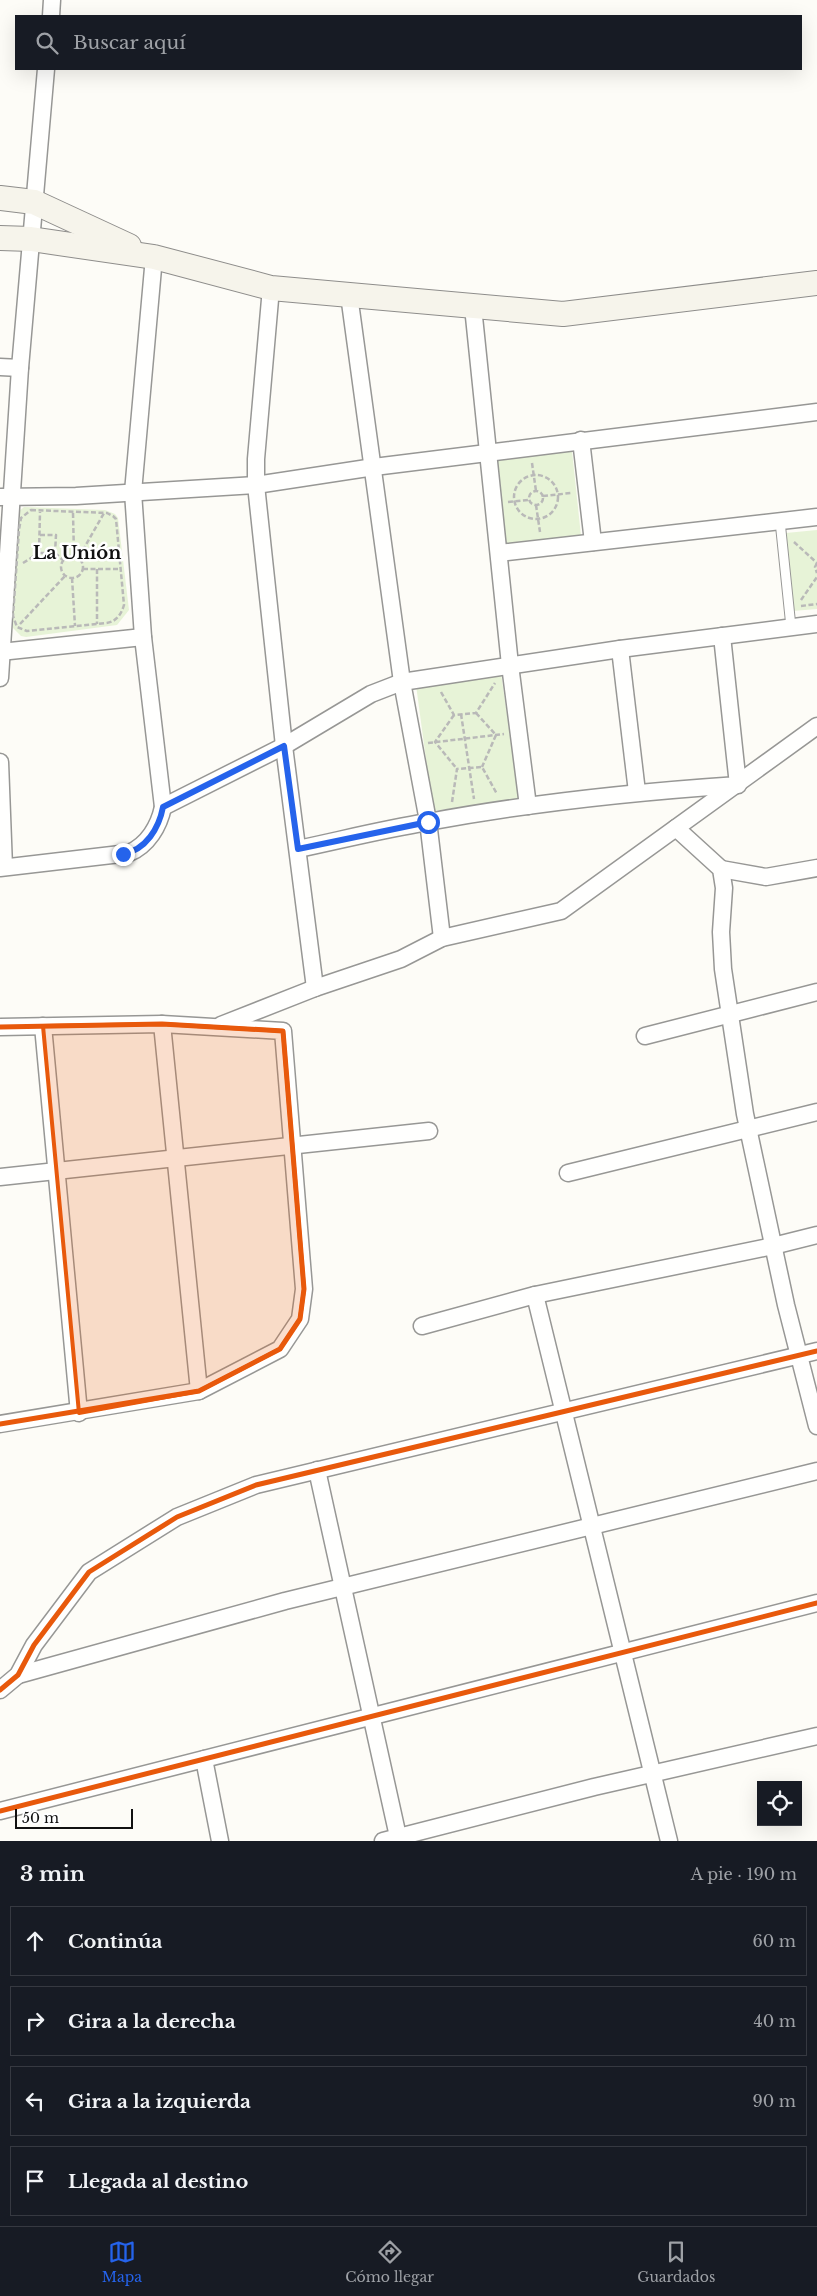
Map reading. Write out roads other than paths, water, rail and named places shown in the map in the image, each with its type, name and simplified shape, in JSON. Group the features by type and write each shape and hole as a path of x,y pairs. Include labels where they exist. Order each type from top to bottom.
{"street":[{"path":"51,15 52,0"},
{"path":"0,678 6,498 20,368 46,70"},
{"path":"0,198 34,202 154,257"},
{"path":"0,238 31,239 154,257 271,288 562,314 817,283"},
{"path":"0,762 2,868 130,853 137,850 158,825 163,807 143,637 133,492 154,257"},
{"path":"271,288 256,458 256,485 284,746 315,988"},
{"path":"349,295 374,466 402,682 428,822 442,938"},
{"path":"473,307 510,665 528,806"},
{"path":"0,367 20,368"},
{"path":"6,498 256,485 374,466 817,412"},
{"path":"581,440 594,542"},
{"path":"499,553 817,517"},
{"path":"163,807 284,746 371,694 402,682 620,649 817,624"},
{"path":"722,636 738,785"},
{"path":"1,651 143,637"},
{"path":"620,649 638,792"},
{"path":"216,1027 315,988 402,959 442,938 561,911 738,785 817,726"},
{"path":"298,849 428,822 528,806 638,792 738,785"},
{"path":"676,828 720,869 766,878 817,868"},
{"path":"720,869 724,888 720,932 722,960 749,1128 773,1246 817,1426"},
{"path":"645,1036 817,992"},
{"path":"162,1024 199,1391"},
{"path":"0,1027 162,1024 283,1031 304,1289 300,1319 280,1349 199,1391 79,1413 0,1424"},
{"path":"43,1026 79,1413"},
{"path":"568,1173 817,1112"},
{"path":"0,1177 429,1131"},
{"path":"422,1326 535,1295 773,1246 817,1234"},
{"path":"535,1295 669,1841"},
{"path":"0,1690 18,1675 34,1645 89,1572 177,1517 256,1485 817,1351"},
{"path":"317,1470 372,1717 394,1840 652,1774 817,1736"},
{"path":"18,1675 343,1587 817,1471"},
{"path":"0,1811 817,1603"},
{"path":"204,1759 220,1841"}],"lane":[{"path":"780,521 791,627"}],"district":[{"name":"La Unión","path":"77,553"}]}
